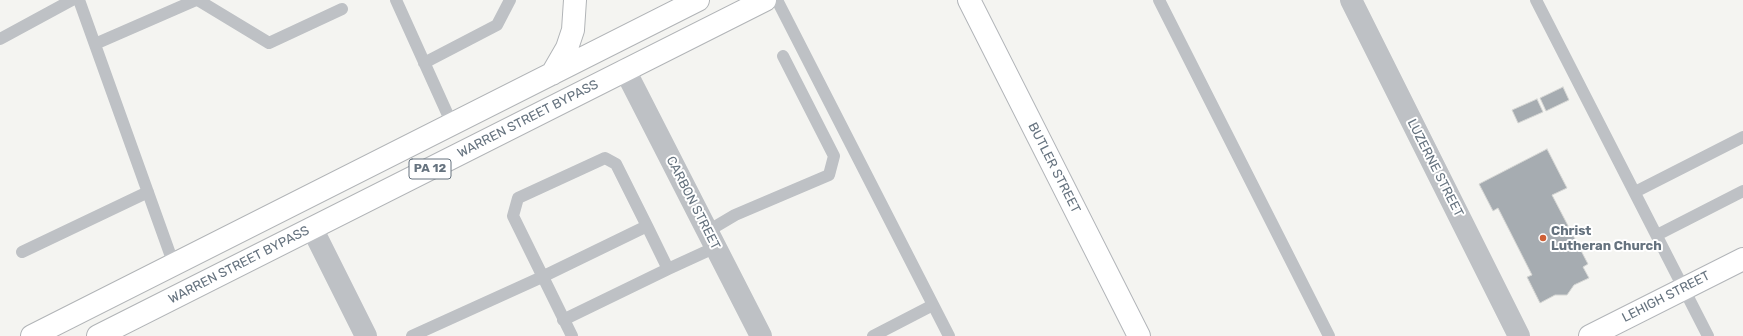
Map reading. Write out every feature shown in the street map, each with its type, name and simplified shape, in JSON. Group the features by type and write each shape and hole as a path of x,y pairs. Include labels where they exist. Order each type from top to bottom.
{"main road":[{"path":"552,74 567,48 573,30 576,0"},
{"name":"PA 12","path":"32,336 698,0"},
{"name":"WARREN STREET BYPASS","path":"113,333 312,228 765,0"},
{"name":"BUTLER STREET","path":"969,0 1139,336"},
{"name":"LEHIGH STREET","path":"1590,336 1743,259"}],"street":[{"name":"LUZERNE STREET","path":"1351,0 1519,336"},
{"name":"CARBON STREET","path":"626,70 761,336"},
{"path":"312,228 366,336"}],"lane":[{"path":"0,39 72,0"},
{"path":"79,0 174,265"},
{"path":"95,44 197,0 269,43 342,9"},
{"path":"396,0 452,124"},
{"path":"424,64 497,25 510,0"},
{"path":"777,0 949,336"},
{"path":"1160,0 1329,336"},
{"path":"1538,1 1708,336"},
{"path":"564,320 668,270 712,239 735,214 829,175 834,156 783,56"},
{"path":"1634,192 1743,137"},
{"path":"572,336 513,216 518,198 605,158 616,164 668,270"},
{"path":"1657,236 1743,191"},
{"path":"22,252 148,192"},
{"path":"412,336 542,277 647,226"},
{"path":"873,336 933,305"}],"building":[{"path":"1563,87 1569,100 1546,111 1540,98"},
{"path":"1537,99 1543,112 1518,123 1512,110"},
{"name":"Christ Lutheran Church","path":"1547,149 1567,188 1552,195 1588,264 1583,267 1589,278 1574,285 1567,295 1555,295 1540,303 1527,277 1532,275 1498,208 1493,211 1479,184"}],"place":[{"name":"Christ Lutheran Church","path":"1543,238"}]}
